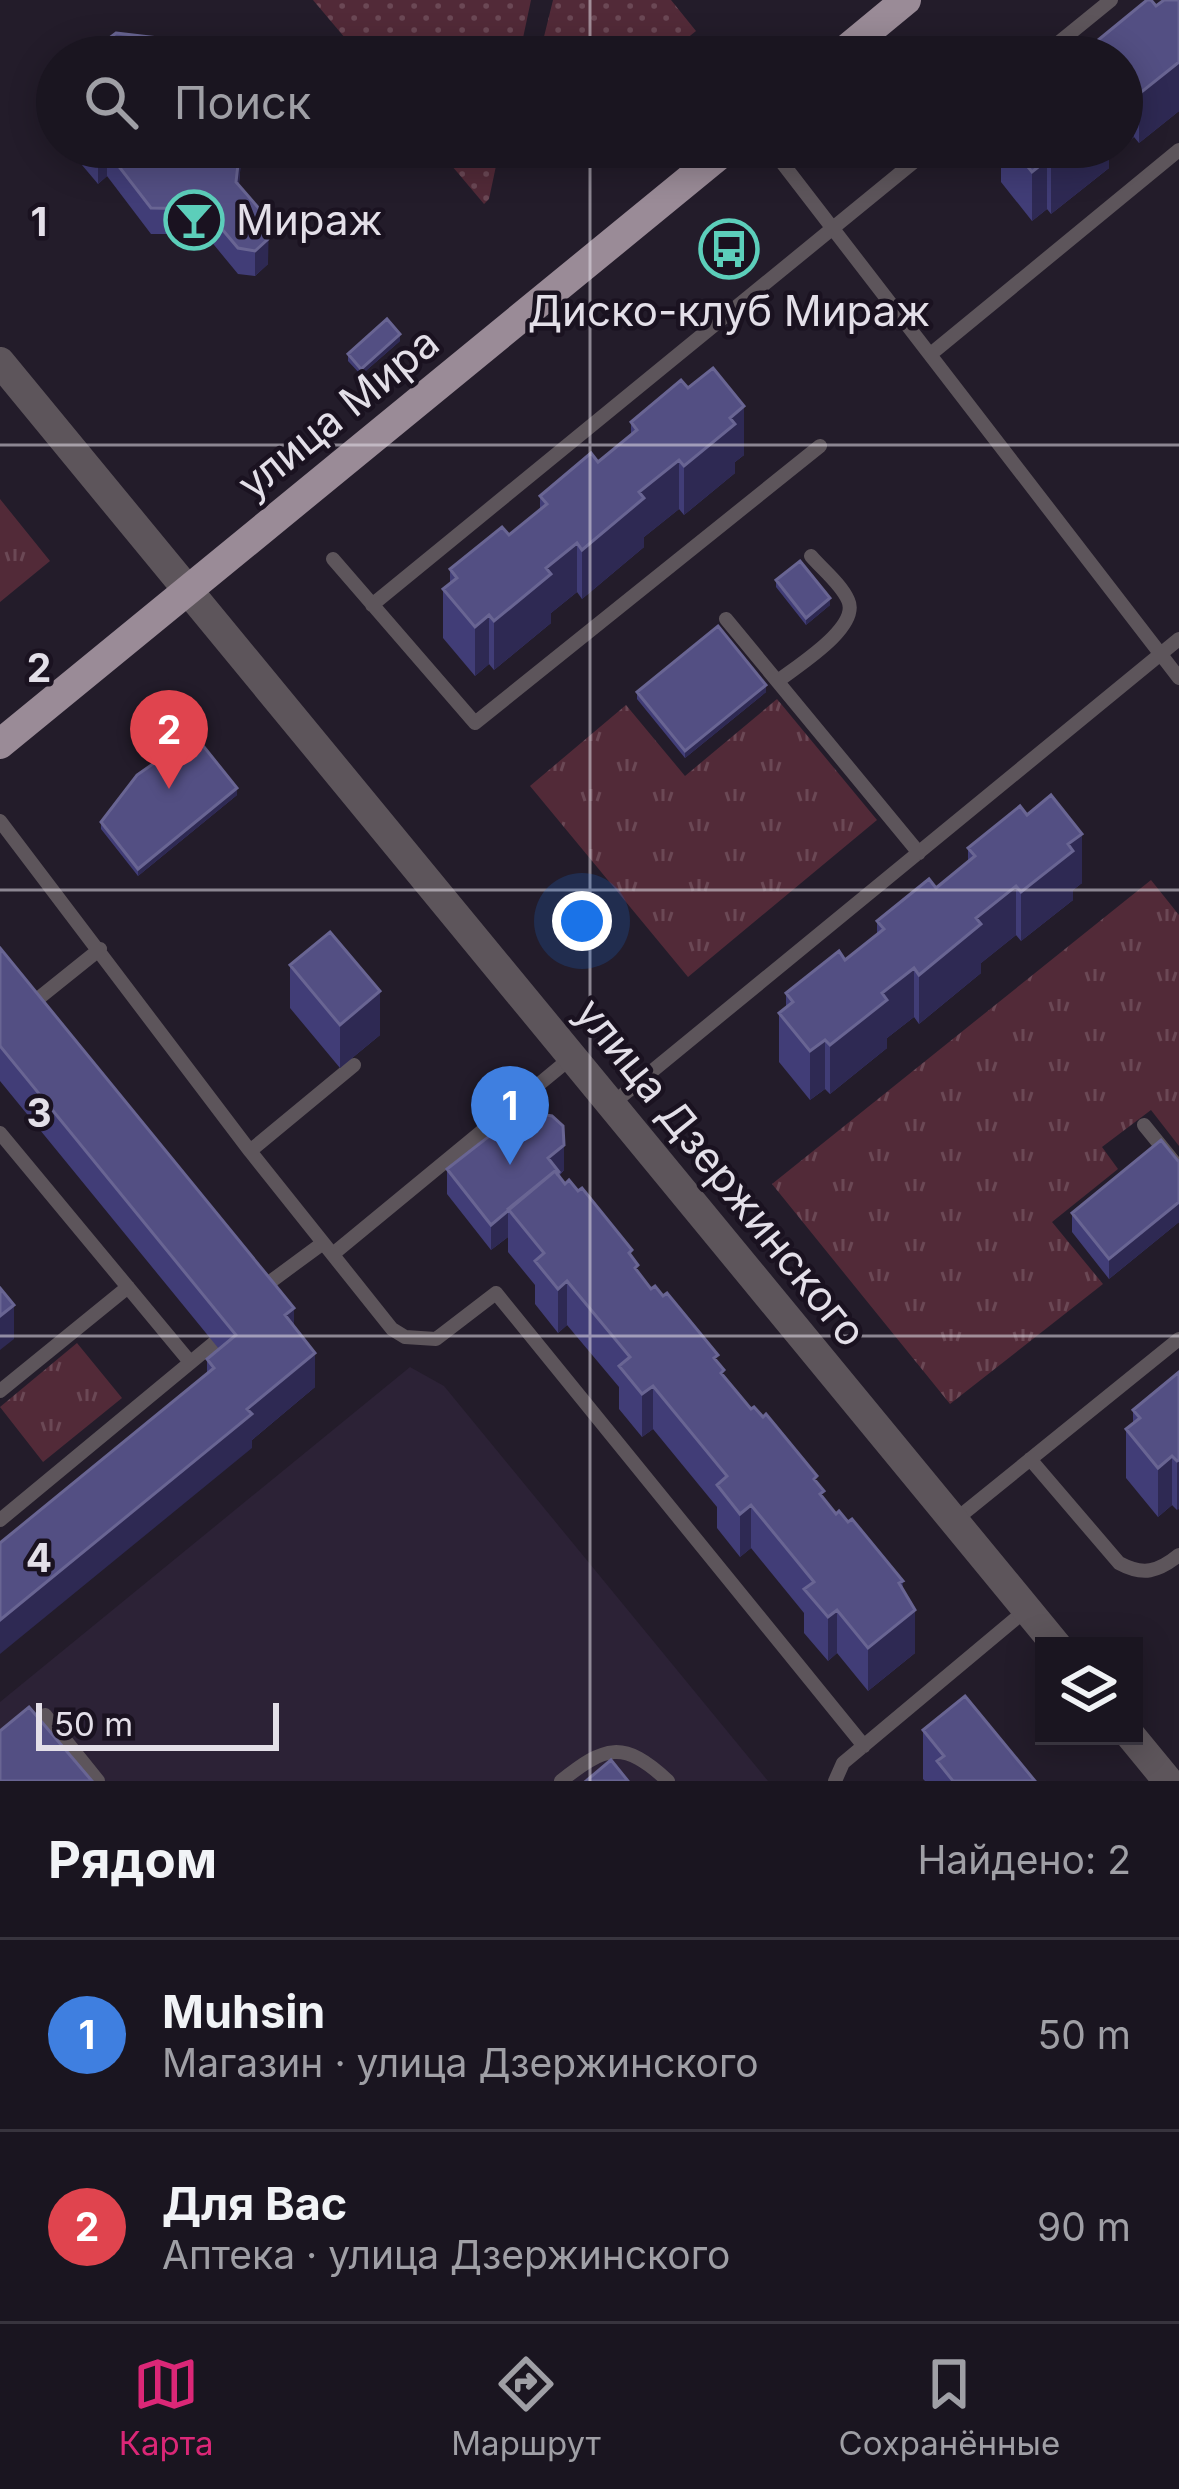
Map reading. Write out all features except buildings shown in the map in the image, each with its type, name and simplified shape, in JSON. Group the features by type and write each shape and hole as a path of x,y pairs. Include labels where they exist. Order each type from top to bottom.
{"main road":[{"path":"862,36 906,0"},
{"name":"улица Мира","path":"0,744 703,168"}],"street":[{"name":"улица Дзержинского","path":"0,362 1050,1637"},
{"path":"1138,1745 1168,1781"}],"lane":[{"path":"1067,36 1111,0"},
{"path":"932,353 1179,149"},
{"path":"787,168 1179,678"},
{"path":"372,605 907,168"},
{"path":"332,559 475,723 820,446"},
{"path":"778,681 843,628 850,614 848,600 811,556"},
{"path":"725,619 919,853"},
{"path":"611,1105 1179,639"},
{"path":"0,821 250,1151 392,1329 405,1337 436,1339 496,1293 864,1746"},
{"path":"23,1011 100,949"},
{"path":"261,1303 270,1282 328,1248 572,1057"},
{"path":"250,1151 354,1065"},
{"path":"1144,1125 1179,1168"},
{"path":"0,1133 190,1362"},
{"path":"0,1390 128,1287"},
{"path":"954,1521 1179,1340"},
{"path":"0,1520 214,1342"},
{"path":"1030,1459 1119,1563 1135,1572 1150,1572 1179,1555"},
{"path":"835,1781 843,1763 1027,1610"},
{"path":"45,1714 98,1781"},
{"path":"561,1781 605,1752 625,1752 668,1781"}],"shaded area":[{"path":"410,1367 444,1386 768,1781 0,1781 0,1702"}],"green space":[{"path":"313,0 531,0 523,36 343,36"},
{"path":"553,0 671,0 696,31 690,36 544,36"},
{"path":"454,168 496,168 484,204"},
{"path":"0,499 50,561 0,602"},
{"path":"777,699 877,820 688,977 530,786 626,705 685,776"},
{"path":"1151,880 1179,915 1179,1146 1151,1110 1102,1147 1118,1169 1052,1222 1103,1284 950,1404 772,1184"},
{"path":"77,1343 122,1398 43,1462 0,1407"}],"place":[{"name":"Мираж","path":"194,220"},
{"name":"Диско-клуб Мираж","path":"729,249"},
{"name":"Для Вас","path":"169,789"},
{"name":"Muhsin","path":"510,1165"}]}
